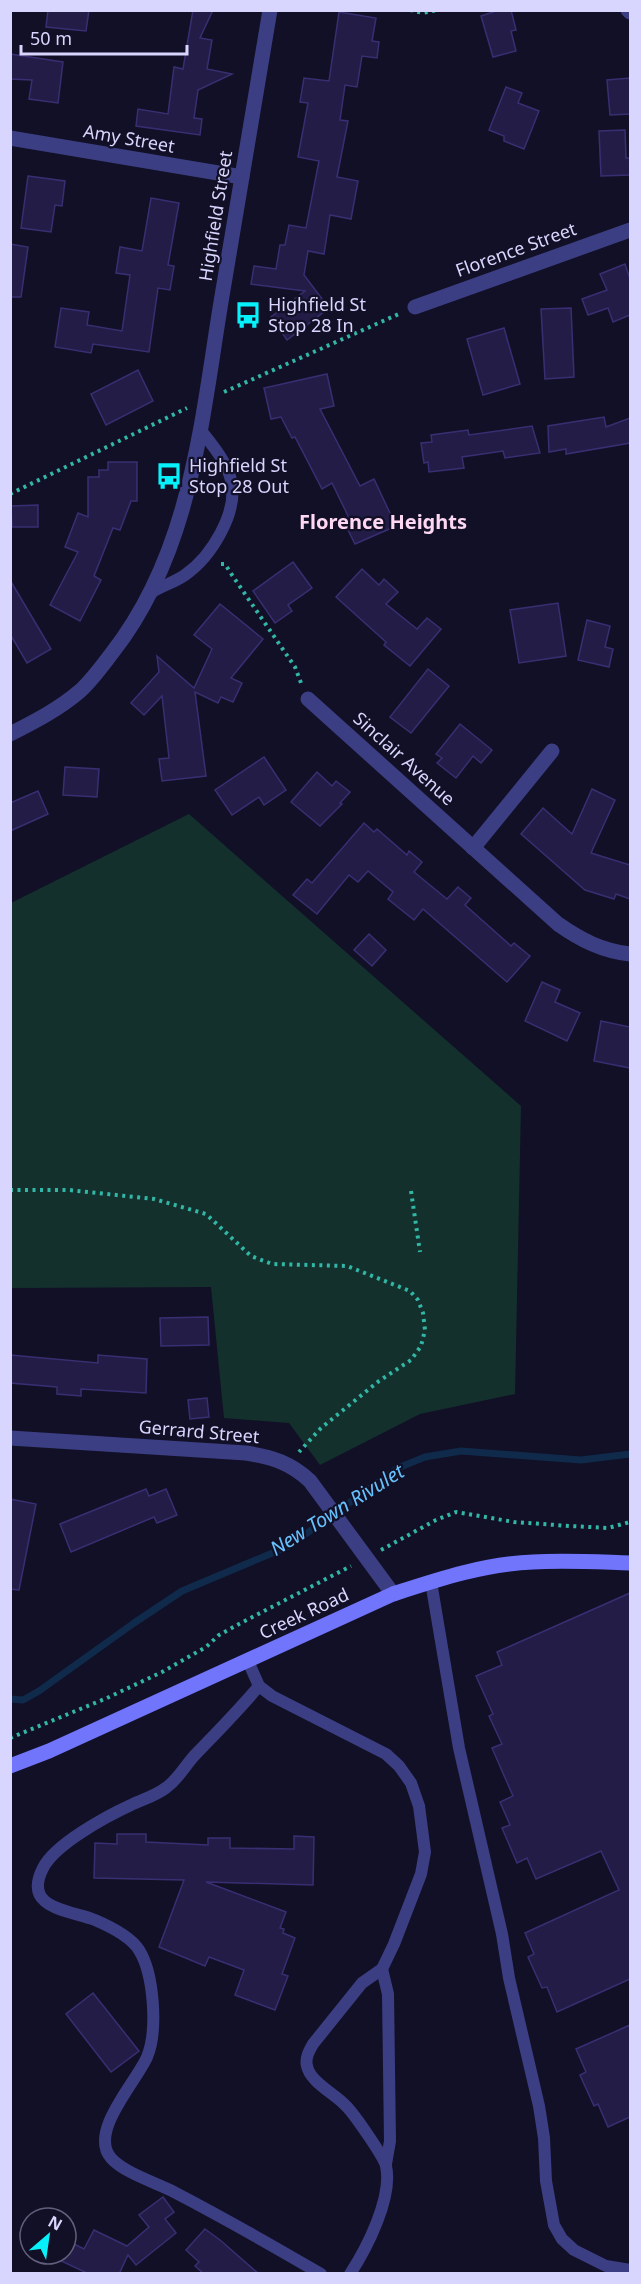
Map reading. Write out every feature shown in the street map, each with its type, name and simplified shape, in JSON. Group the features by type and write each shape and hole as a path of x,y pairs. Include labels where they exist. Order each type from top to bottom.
{"street":[{"name":"Highfield Street","path":"10,734 58,708 80,691 96,674 121,642 152,592 178,529 188,492 206,399 270,10"},
{"name":"Amy Street","path":"10,138 242,177"},
{"name":"Florence Street","path":"415,307 630,230"},
{"name":"Sinclair Avenue","path":"308,699 558,924 575,936 614,952 630,954"},
{"path":"473,848 552,751"},
{"name":"Gerrard Street","path":"10,1438 246,1453 277,1459 289,1464 310,1481 393,1594"},
{"name":"Creek Road","path":"10,1766 49,1751 393,1594 464,1572 511,1564 533,1562 630,1563"}],"lane":[{"path":"152,592 185,575 204,557 224,526 230,510 233,494 226,465 200,429"},
{"path":"431,1582 459,1748 502,1934 509,1978 538,2106 544,2138 546,2181 554,2225 562,2239 574,2250 606,2266 630,2270"},
{"path":"248,1661 259,1686 273,1696 386,1754 399,1766 411,1783 419,1806 425,1852 422,1874 394,1944 382,1969 362,1983 313,2044 308,2054 307,2067 316,2080 347,2106 386,2164"},
{"path":"259,1686 169,1786 67,1842 43,1867 37,1883 41,1897 53,1909 95,1920 127,1938 139,1950 146,1967 153,2011 153,2035 148,2055 108,2126 105,2147 111,2158 321,2274"},
{"path":"350,2274 363,2254 378,2217 387,2180 386,2164 390,2141 388,1994 382,1969"}],"path":[{"path":"410,10 423,13 437,10"},
{"path":"10,494 206,399 415,307"},
{"path":"232,575 295,667 308,699"},
{"path":"10,1190 69,1190 154,1199 206,1214 251,1256 272,1264 347,1266 410,1291 420,1307 425,1330 421,1346 411,1360 379,1381 321,1428 289,1464"},
{"path":"411,1191 420,1252"},
{"path":"10,1738 107,1698 162,1672 206,1647 219,1635 365,1555 456,1512 514,1522 570,1526 608,1528 630,1522"}],"green space":[{"path":"189,814 521,1106 515,1394 420,1414 320,1465 289,1423 224,1418 211,1287 11,1288 11,903"}],"building":[{"path":"48,10 89,10 86,31 46,27"},
{"path":"193,10 213,10 200,38 212,40 207,69 232,74 198,90 194,118 202,119 200,135 136,126 138,109 168,114 174,67 183,69"},
{"path":"499,10 511,10 516,30 511,31 516,51 493,57 481,16"},
{"path":"339,12 376,18 372,41 379,42 377,58 362,56 357,87 345,85 340,120 348,121 337,177 358,181 351,219 330,215 324,254 308,251 304,275 329,308 287,340 271,317 305,291 251,284 254,266 276,269 280,245 285,245 289,225 306,228 319,161 298,157 308,103 300,102 304,78 329,81"},
{"path":"10,54 63,62 58,103 29,99 32,80 10,79"},
{"path":"630,78 630,114 610,115 607,80"},
{"path":"506,87 522,93 518,103 539,111 524,149 504,141 504,136 489,130"},
{"path":"625,130 626,158 630,158 630,175 601,176 599,131"},
{"path":"28,176 65,181 62,206 55,205 51,232 21,228"},
{"path":"151,198 179,203 168,265 174,266 170,290 158,288 149,352 93,344 91,353 55,347 61,308 89,312 87,325 122,331 130,275 116,273 120,247 142,251"},
{"path":"10,244 28,247 21,297 10,297"},
{"path":"625,264 630,279 630,315 613,322 608,308 588,315 582,299 607,290 600,274"},
{"path":"571,308 574,377 545,379 541,309"},
{"path":"504,328 520,384 483,395 467,339"},
{"path":"138,370 153,401 106,425 91,394"},
{"path":"327,374 334,406 320,409 360,486 374,479 396,526 355,544 345,524 351,522 332,483 322,489 295,437 292,438 281,417 271,419 264,388"},
{"path":"604,417 606,427 630,418 630,443 566,454 566,449 549,452 548,426"},
{"path":"532,426 540,453 505,458 503,451 462,457 464,468 429,472 428,462 424,463 421,443 432,442 431,435 468,430 469,435"},
{"path":"108,462 137,462 137,501 131,501 120,530 113,528 94,576 101,580 80,621 50,605 78,552 65,547 78,513 88,517 88,477 99,477 99,470 108,470"},
{"path":"38,505 38,527 12,527 11,506"},
{"path":"293,562 312,588 288,605 292,611 275,623 253,591"},
{"path":"362,569 379,585 384,579 398,592 386,604 417,629 427,618 441,629 410,666 384,645 386,642 336,597"},
{"path":"10,580 51,649 27,663 10,634"},
{"path":"558,603 566,656 519,663 510,610"},
{"path":"220,604 263,639 231,678 242,683 233,702 221,697 218,703 195,692 206,776 162,781 159,759 169,758 162,696 144,715 131,703 159,672 157,656 194,688 212,649 194,635"},
{"path":"587,620 610,626 605,647 613,649 609,667 578,660"},
{"path":"428,669 449,686 411,733 390,717"},
{"path":"460,724 492,750 481,763 473,756 456,778 437,763 442,758 436,754"},
{"path":"264,757 286,790 264,805 259,797 232,815 215,790"},
{"path":"65,767 99,769 97,797 63,795"},
{"path":"317,772 332,786 336,781 350,792 340,803 342,804 320,826 291,802"},
{"path":"592,789 615,800 591,853 630,865 630,899 616,894 614,899 585,890 521,834 543,808 572,834"},
{"path":"38,791 48,814 10,831 10,803"},
{"path":"364,823 374,832 377,829 407,855 409,851 422,862 414,872 447,899 458,887 471,898 465,905 511,946 514,943 530,956 507,982 423,909 414,920 388,899 393,892 368,871 358,882 349,875 317,914 293,895 307,879 312,883"},
{"path":"369,934 386,950 372,966 354,950"},
{"path":"542,982 560,990 555,1002 580,1013 567,1041 525,1021"},
{"path":"601,1021 630,1027 630,1068 594,1061"},
{"path":"208,1317 209,1345 161,1346 160,1318"},
{"path":"10,1355 98,1363 98,1355 147,1359 146,1393 81,1389 81,1396 57,1394 57,1387 10,1383"},
{"path":"207,1398 209,1417 190,1419 188,1400"},
{"path":"146,1489 149,1496 166,1489 177,1515 157,1523 154,1517 71,1552 60,1524"},
{"path":"10,1499 36,1504 19,1590 10,1589"},
{"path":"630,1593 630,1979 557,2012 547,1987 542,1988 528,1957 534,1954 525,1933 619,1890 601,1851 536,1879 527,1858 517,1863 502,1828 510,1825 500,1802 513,1796 492,1748 502,1744 489,1716 493,1714 476,1676 502,1665 497,1652"},
{"path":"117,1834 146,1834 146,1842 208,1845 208,1838 230,1838 230,1848 294,1849 294,1836 314,1837 313,1885 206,1882 286,1912 280,1928 284,1929 283,1933 295,1938 282,1974 288,1976 275,2010 235,1995 244,1970 209,1957 205,1966 159,1947 184,1880 94,1878 95,1843 117,1844"},
{"path":"93,1993 139,2051 111,2072 66,2014"},
{"path":"630,2025 630,2117 608,2127 598,2104 594,2106 580,2075 586,2072 576,2049"},
{"path":"163,2197 174,2212 165,2219 176,2233 136,2265 128,2255 119,2274 89,2274 72,2266 78,2266 78,2246 84,2249 94,2230 127,2246 149,2227 139,2215"},
{"path":"205,2229 259,2274 204,2274 195,2266 199,2262 186,2250"}],"waterway":[{"name":"New Town Rivulet","path":"10,1699 23,1700 39,1691 182,1591 289,1546 398,1468 425,1457 461,1451 581,1460 630,1454"}],"place":[{"name":"Highfield St Stop 28 In","path":"248,315"},
{"name":"Highfield St Stop 28 Out","path":"169,476"}],"district":[{"name":"Florence Heights","path":"383,522"}]}
